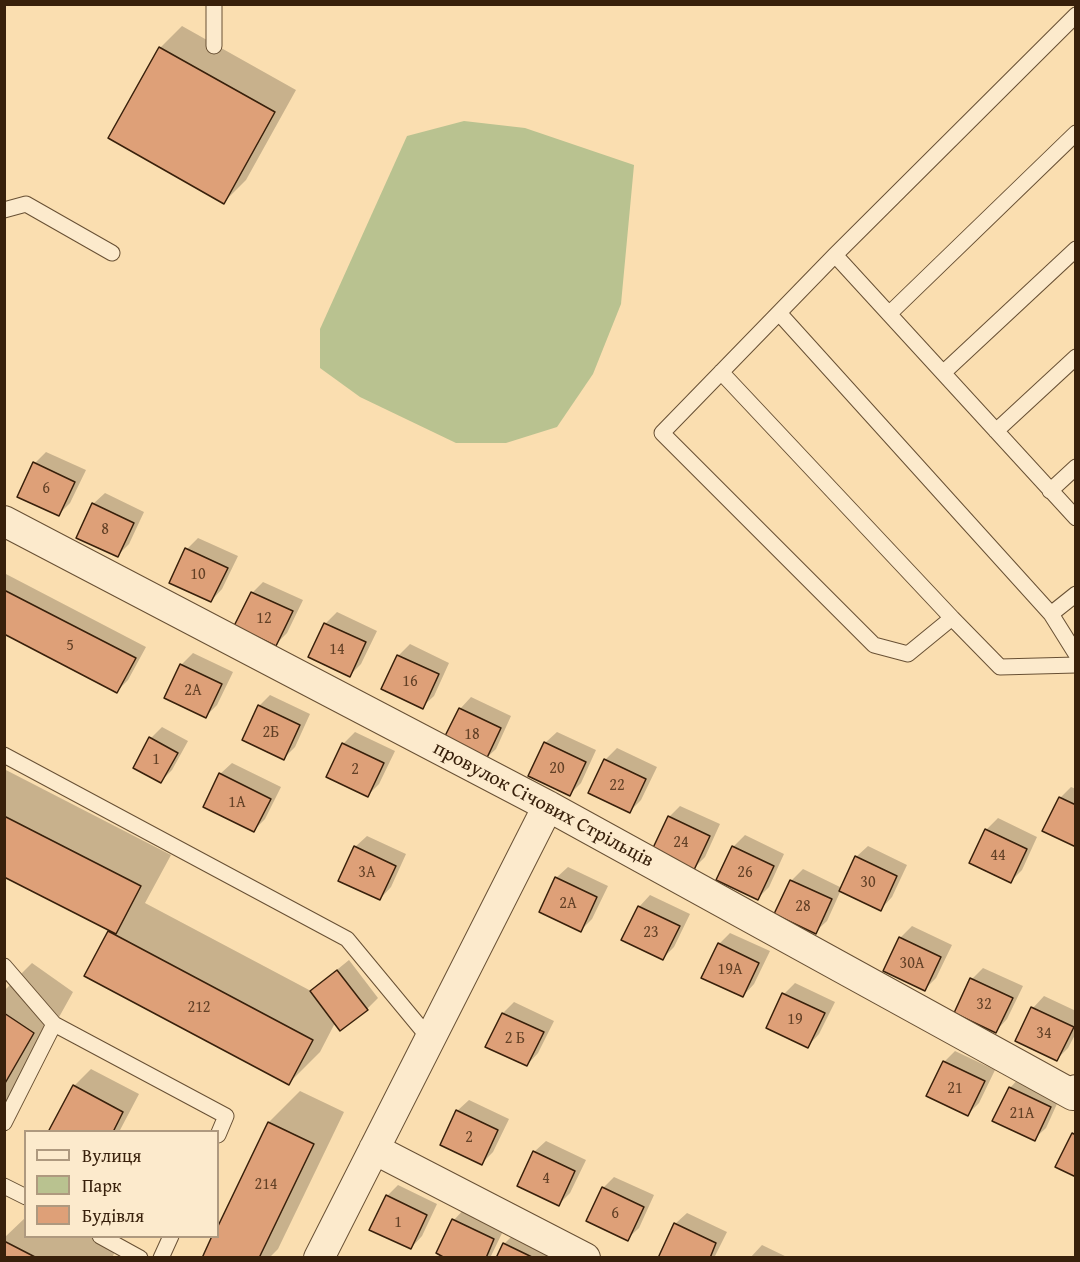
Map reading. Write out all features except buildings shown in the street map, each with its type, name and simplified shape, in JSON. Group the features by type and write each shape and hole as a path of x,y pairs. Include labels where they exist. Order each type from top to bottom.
{"street":[{"name":"провулок Січових Стрільців","path":"4,521 548,806 1073,1095 1076,1090"},
{"path":"320,1257 548,806"},
{"path":"374,1149 585,1257"}],"lane":[{"path":"214,4 214,46"},
{"path":"952,618 908,654 874,645 662,433 835,255 1076,15"},
{"path":"889,314 1076,133"},
{"path":"4,210 26,204 112,253"},
{"path":"943,373 1076,249"},
{"path":"835,255 1076,518"},
{"path":"778,313 1051,614 1076,654"},
{"path":"996,431 1076,357"},
{"path":"721,372 1000,666 1076,665"},
{"path":"1050,490 1076,467"},
{"path":"1051,614 1076,594"},
{"path":"4,755 347,939 429,1038"},
{"path":"4,966 54,1024 226,1116 219,1133"},
{"path":"4,1123 54,1024"},
{"path":"4,1186 24,1196"},
{"path":"104,1238 140,1257"},
{"path":"161,1257 170,1238"}],"green space":[{"path":"464,121 525,128 634,165 621,304 593,374 557,427 506,443 456,443 360,397 320,368 320,329 407,136"}]}
